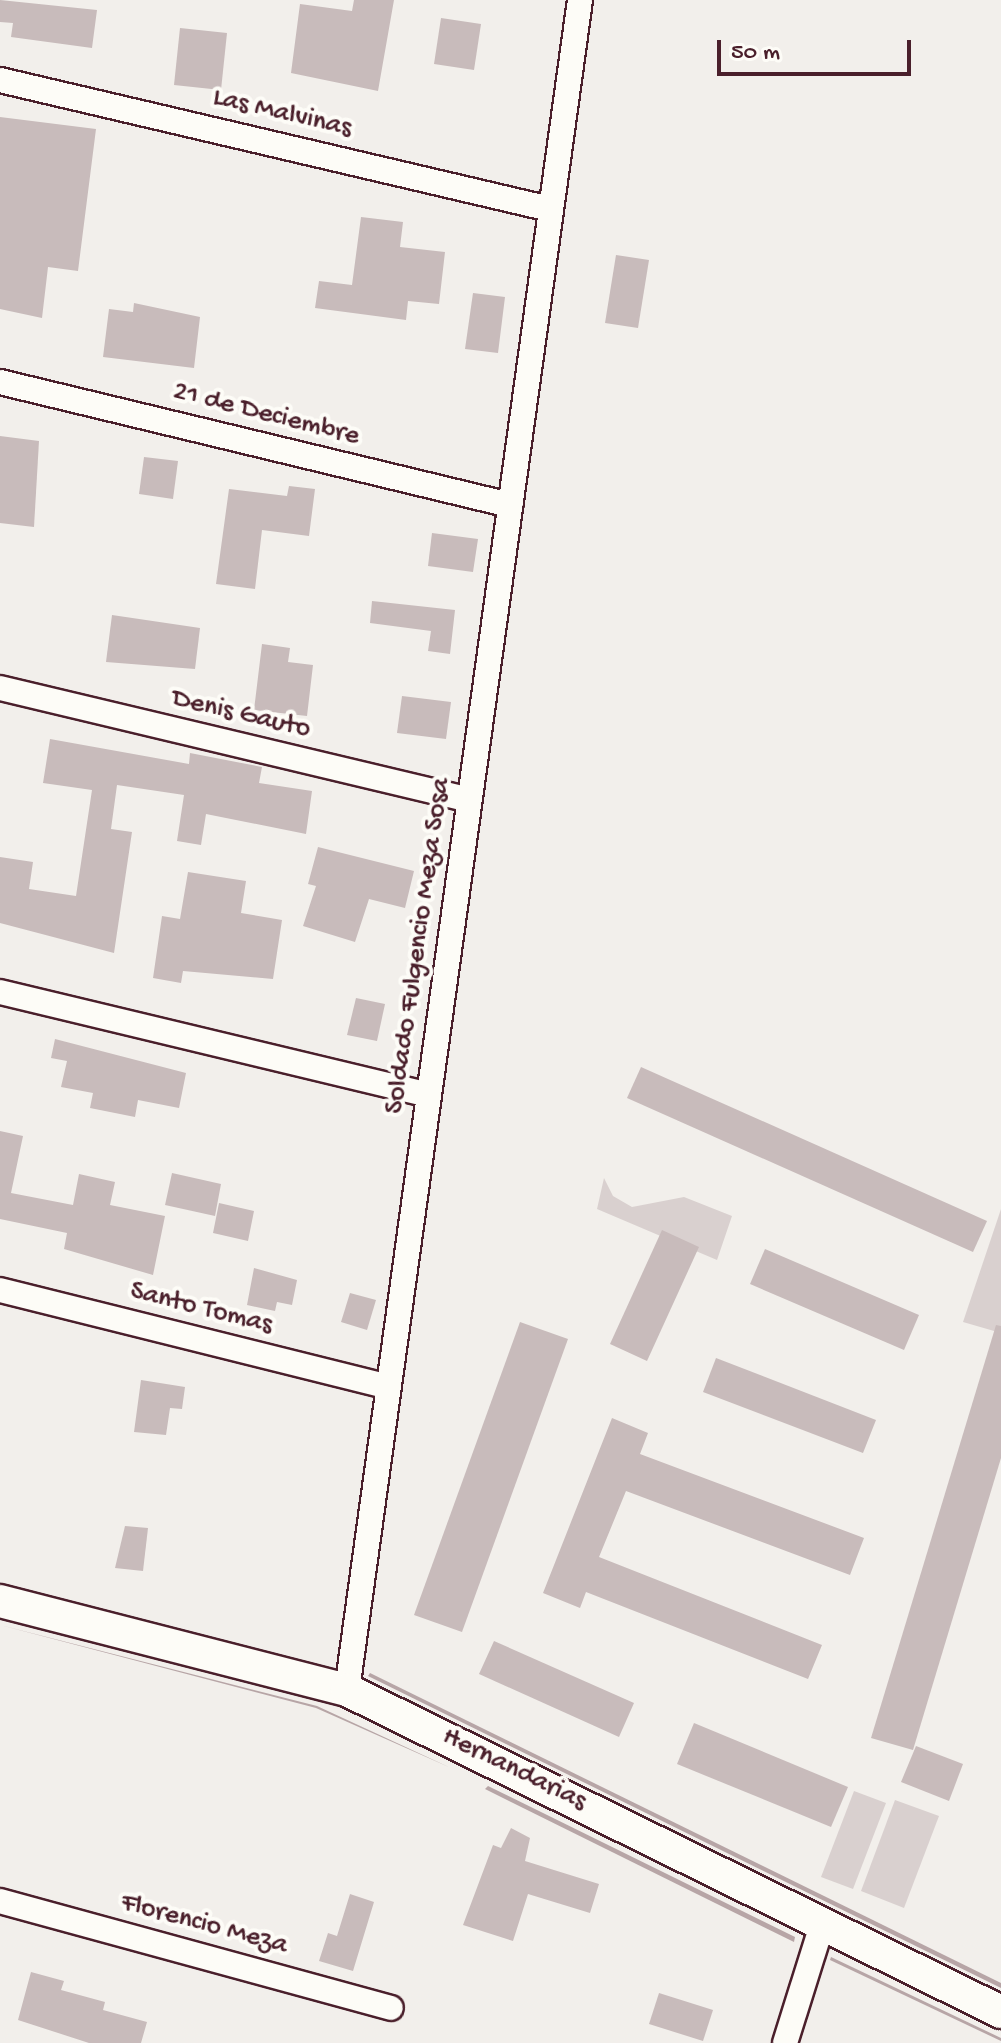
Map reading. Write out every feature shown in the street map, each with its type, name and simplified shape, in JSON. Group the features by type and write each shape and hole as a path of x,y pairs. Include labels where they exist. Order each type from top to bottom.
{"street":[{"name":"Soldado Fulgencio Meza Sosa","path":"347,1690 580,0"},
{"name":"Las Malvinas","path":"0,80 550,209"},
{"name":"21 de Deciembre","path":"5,383 510,505"},
{"name":"Denis Gauto","path":"0,688 469,800"},
{"path":"0,992 428,1095"},
{"name":"Santo Tomas","path":"0,1290 388,1387"},
{"name":"Hernandarias","path":"0,1601 347,1690 1001,2012"},
{"name":"Florencio Meza","path":"0,1901 391,2008"},
{"path":"785,2043 823,1922"}],"shaded area":[{"path":"604,1178 613,1196 632,1207 684,1197 732,1216 717,1260 597,1209"},
{"path":"1001,1209 1001,1333 963,1322"},
{"path":"0,1625 317,1706 451,1768 316,1708"},
{"path":"370,1673 1001,1983 1001,1988 368,1676"},
{"path":"488,1786 795,1937 794,1942 485,1789"},
{"path":"854,1791 886,1803 853,1889 821,1877"},
{"path":"895,1800 939,1816 904,1908 861,1891"},
{"path":"831,1957 1001,2038 1001,2041 830,1960"}],"building":[{"path":"0,0 97,10 92,48 11,37 13,23 0,22"},
{"path":"354,0 394,0 378,91 291,73 300,4 352,11"},
{"path":"441,18 481,24 474,70 434,64"},
{"path":"180,28 227,33 221,90 174,85"},
{"path":"0,117 96,129 78,271 48,267 42,318 0,309"},
{"path":"361,217 403,222 400,247 445,252 439,304 408,301 406,320 315,308 319,281 352,285"},
{"path":"616,255 649,260 638,328 605,323"},
{"path":"473,293 505,297 498,353 465,349"},
{"path":"134,303 200,317 194,368 103,357 109,309 133,312"},
{"path":"0,436 39,441 34,527 0,523"},
{"path":"144,457 178,461 173,499 139,494"},
{"path":"289,486 315,489 309,536 262,530 255,589 216,584 229,489 287,496"},
{"path":"432,533 478,539 473,572 428,566"},
{"path":"372,601 455,610 450,654 428,651 431,631 370,623"},
{"path":"112,615 200,628 195,669 106,662"},
{"path":"262,644 290,648 288,662 313,665 307,716 254,710"},
{"path":"402,696 451,702 446,739 397,733"},
{"path":"50,739 189,764 190,753 262,767 259,783 312,791 306,834 206,814 201,845 177,841 184,795 117,785 111,829 132,832 114,953 0,923 0,857 33,862 29,889 76,896 92,790 43,783"},
{"path":"318,847 414,871 405,908 369,899 355,942 303,926 316,886 308,884"},
{"path":"188,872 246,881 241,913 282,920 273,979 183,971 181,983 153,978 162,916 180,919"},
{"path":"356,998 385,1004 377,1041 347,1035"},
{"path":"55,1039 186,1073 179,1108 138,1100 135,1117 90,1108 93,1093 61,1087 67,1061 51,1058"},
{"path":"641,1067 987,1221 973,1252 627,1098"},
{"path":"0,1131 23,1136 11,1193 73,1205 79,1174 115,1182 110,1205 165,1216 153,1275 64,1249 67,1233 0,1219"},
{"path":"172,1173 221,1184 215,1216 165,1205"},
{"path":"219,1203 254,1211 248,1241 213,1233"},
{"path":"662,1230 699,1247 647,1361 610,1344"},
{"path":"765,1249 919,1315 904,1350 750,1284"},
{"path":"254,1268 297,1280 292,1305 277,1302 275,1311 247,1305"},
{"path":"350,1293 376,1300 367,1330 341,1322"},
{"path":"520,1322 568,1339 462,1632 414,1615"},
{"path":"996,1325 1001,1326 1001,1458 913,1750 871,1738"},
{"path":"716,1358 876,1420 863,1453 703,1392"},
{"path":"141,1380 185,1387 182,1409 170,1408 166,1435 134,1432"},
{"path":"612,1418 648,1433 640,1454 864,1538 850,1575 626,1491 599,1557 822,1645 808,1679 586,1592 580,1608 543,1593"},
{"path":"125,1526 148,1528 143,1571 115,1568"},
{"path":"494,1641 634,1703 619,1737 479,1674"},
{"path":"694,1723 848,1787 831,1827 677,1764"},
{"path":"916,1746 963,1764 949,1801 901,1782"},
{"path":"511,1828 530,1838 525,1861 599,1884 590,1913 528,1894 513,1941 463,1925 493,1845 501,1848"},
{"path":"350,1894 374,1902 353,1971 319,1961 328,1933 337,1936"},
{"path":"31,1972 64,1981 61,1990 105,2002 103,2010 147,2022 141,2043 89,2043 18,2020"},
{"path":"659,1993 713,2010 703,2041 649,2024"}]}
